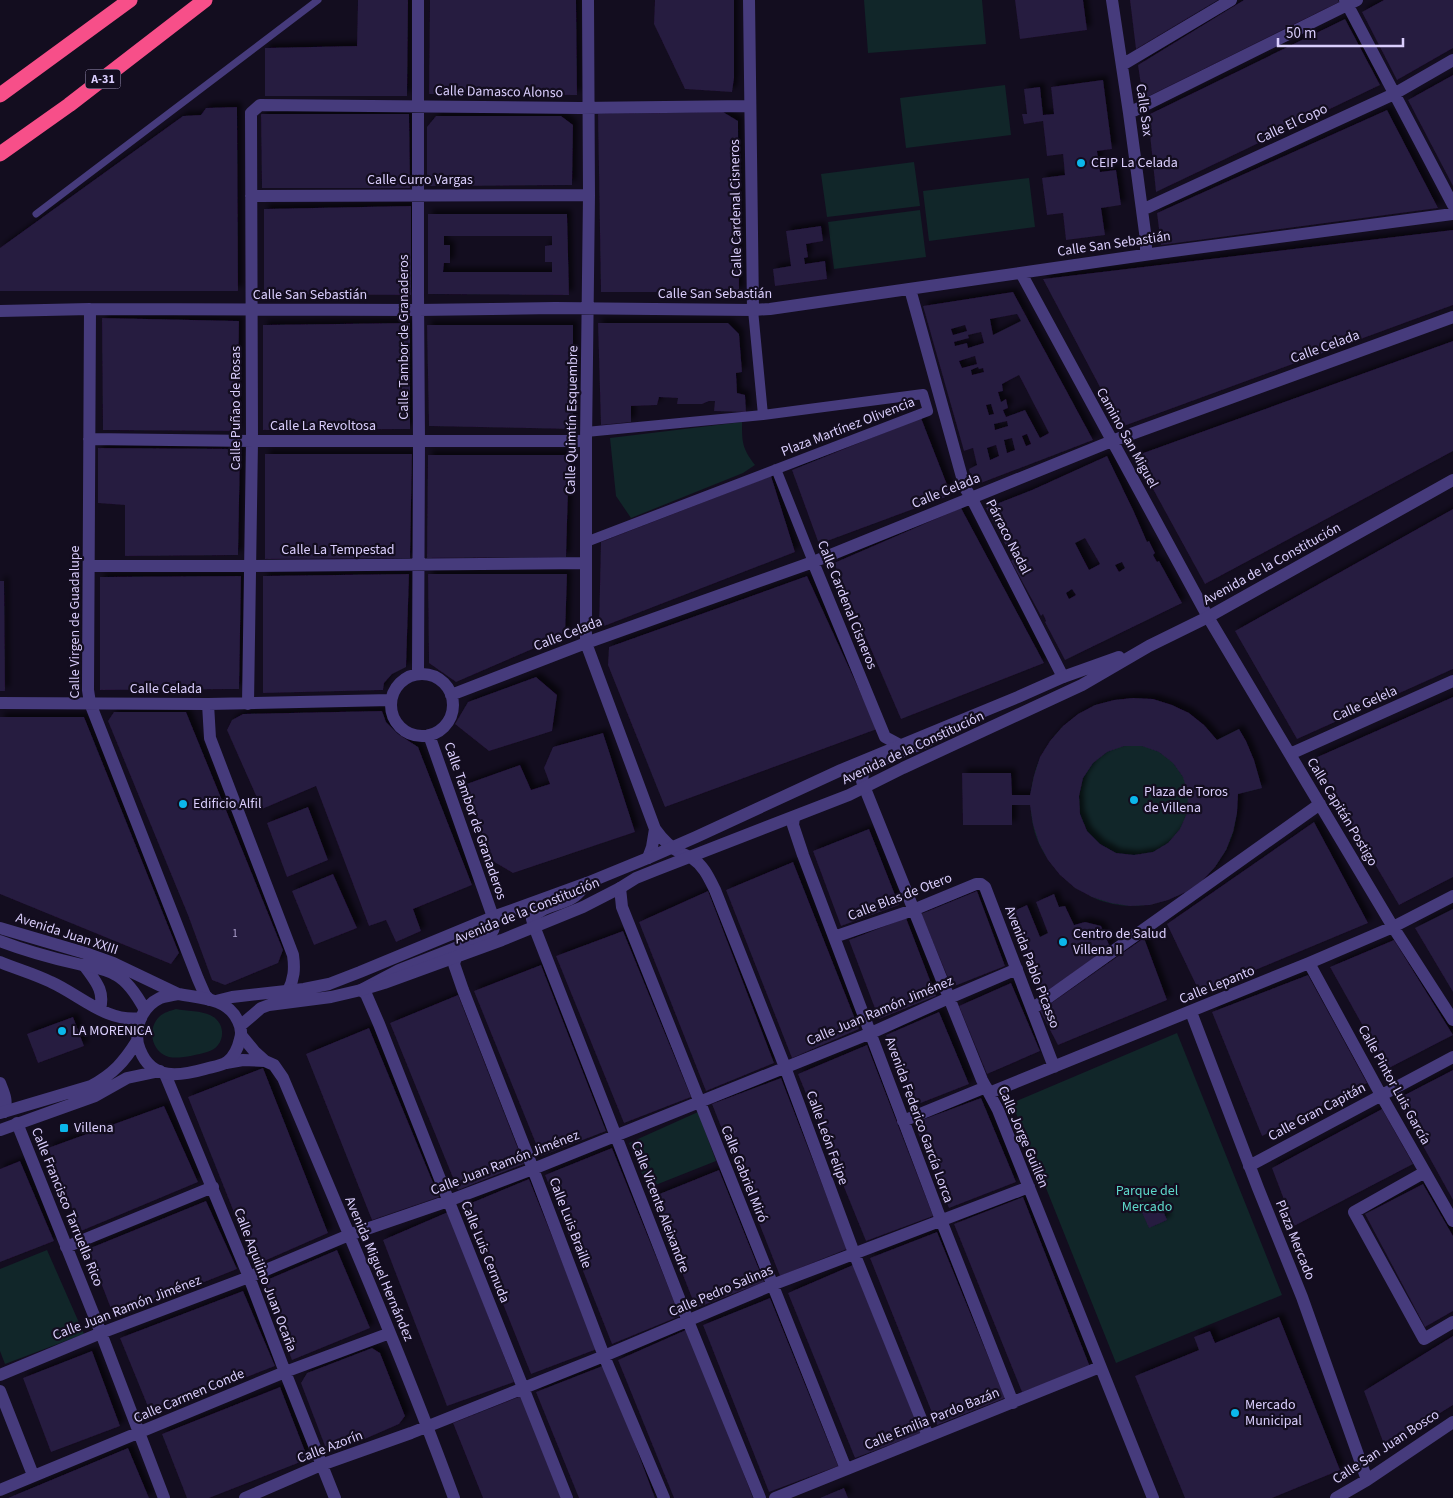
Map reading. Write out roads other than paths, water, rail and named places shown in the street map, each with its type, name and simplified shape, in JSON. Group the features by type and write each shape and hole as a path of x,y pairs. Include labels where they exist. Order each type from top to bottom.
{"highway":[{"path":"0,95 130,0"},
{"name":"A-31","path":"0,154 69,105 205,0"}],"street":[{"name":"Calle Tambor de Granaderos","path":"418,0 418,674"},
{"name":"Calle Quimtín Esquembre","path":"588,0 590,108 586,437 586,643 655,829"},
{"name":"Calle Cardenal Cisneros","path":"749,0 752,310 763,415"},
{"name":"Calle Sax","path":"1112,0 1142,210 1146,254"},
{"path":"1122,65 1232,0"},
{"path":"1129,113 1350,2 1394,94 1453,205"},
{"name":"Calle El Copo","path":"1142,210 1394,94 1453,60"},
{"name":"Calle Damasco Alonso","path":"251,113 260,105 590,108 749,106"},
{"name":"Calle Puñao de Rosas","path":"248,704 252,441 250,310 251,113"},
{"name":"Calle Curro Vargas","path":"251,196 589,195"},
{"name":"Calle San Sebastián","path":"0,311 770,309 1146,254 1453,214"},
{"name":"Camino San Miguel","path":"1021,272 1208,617"},
{"name":"Párraco Nadal","path":"910,289 965,488 1063,677"},
{"name":"Calle Virgen de Guadalupe","path":"90,310 88,690 90,704 198,980 206,995 213,1000"},
{"name":"Calle Celada","path":"451,695 586,643 813,562 1112,441 1453,317"},
{"name":"Plaza Martínez Olivencia","path":"586,437 923,394 928,411 586,542"},
{"name":"Calle La Revoltosa","path":"90,439 419,441 586,437"},
{"name":"Calle Cardenal Cisneros","path":"776,469 885,737 900,745"},
{"name":"Avenida de la Constitución","path":"361,990 456,957 584,907 636,878 864,788 1082,685 1149,646 1208,617 1453,480"},
{"name":"Calle La Tempestad","path":"89,566 586,563"},
{"name":"Calle Capitán Postigo","path":"1208,617 1393,927 1453,1020"},
{"path":"213,1000 288,992 329,984 493,917 648,858 900,745 1063,677 1149,646"},
{"path":"427,674 435,677 442,681 451,695 452,712 449,720 443,727 429,735 414,734 401,728 393,715 392,700 394,691 400,683 409,677 427,674"},
{"name":"Calle Gelela","path":"1290,754 1453,681"},
{"name":"Calle Celada","path":"0,704 248,704 392,700"},
{"path":"208,704 210,738 293,955 295,968 293,982 288,992"},
{"path":"864,788 862,781 866,769 928,741 952,724"},
{"name":"Calle Tambor de Granaderos","path":"429,735 493,917"},
{"name":"Calle Jorge Guillén","path":"864,788 987,1090 998,1110 1153,1498"},
{"path":"1032,1009 1320,804"},
{"name":"Avenida Federico García Lorca","path":"794,817 793,825 796,836 941,1220 1013,1403"},
{"path":"655,829 664,842 681,853 690,856"},
{"path":"648,858 655,829"},
{"name":"Calle León Felipe","path":"690,856 707,873 715,890 785,1067 854,1253 928,1436"},
{"path":"534,926 532,919 538,912 572,898 580,892 587,882"},
{"name":"Calle Blas de Otero","path":"834,937 913,910 976,884"},
{"name":"Avenida Pablo Picasso","path":"976,884 981,884 985,887 1054,1067"},
{"name":"Calle Gabriel Miró","path":"620,888 622,907 846,1470"},
{"name":"Calle Lepanto","path":"903,1120 1054,1067 1191,1012 1393,927 1453,896"},
{"path":"241,1031 262,1008 269,1005 332,997 361,990 399,970 491,934 495,924 493,917"},
{"name":"Calle Vicente Aleixandre","path":"534,926 688,1321 760,1498"},
{"name":"Avenida Juan XXIII","path":"0,928 113,963 178,994"},
{"name":"Avenida Juan XXIII","path":"0,941 23,950 99,968 116,975 128,985 140,1001 143,1014"},
{"name":"Calle Luis Braille","path":"456,957 454,964 456,973 604,1356 664,1498"},
{"path":"0,962 52,982 100,1009 122,1018 143,1014"},
{"name":"Calle Pintor Luis García","path":"1310,963 1381,1095 1453,1221"},
{"path":"84,965 102,993 103,999 100,1009"},
{"name":"Calle Juan Ramón Jiménez","path":"0,1375 101,1333 249,1277 349,1235 448,1201 616,1136 871,1033 1017,969"},
{"name":"Calle Luis Cernuda","path":"361,990 366,994 379,1024 567,1498"},
{"path":"162,1073 144,1059 137,1041 138,1027 143,1014 151,1004 159,998 178,994 213,1000 230,1009 236,1016 241,1031 238,1047 234,1055 226,1063"},
{"name":"Plaza Mercado","path":"1191,1012 1249,1166 1302,1297 1367,1480"},
{"name":"Avenida Miguel Hernández","path":"241,1031 249,1046 265,1061 274,1065 284,1078 390,1333 454,1498"},
{"path":"2,1112 91,1086 104,1079 120,1066 137,1041"},
{"name":"Calle Gran Capitán","path":"1249,1166 1453,1057"},
{"path":"0,1130 95,1096 127,1078 162,1073 181,1075 243,1060 265,1061"},
{"name":"Calle Aquilino Juan Ocaña","path":"162,1073 249,1277 335,1498"},
{"path":"0,1083 6,1105 2,1112"},
{"name":"Calle Francisco Tarruella Rico","path":"18,1123 164,1498"},
{"path":"1425,1172 1354,1212 1424,1339 1453,1322"},
{"path":"66,1247 212,1187"},
{"name":"Calle Pedro Salinas","path":"427,1425 604,1356 772,1285 1029,1187"},
{"name":"Calle Carmen Conde","path":"0,1490 285,1372 390,1333"},
{"name":"Calle Emilia Pardo Bazán","path":"775,1498 1100,1367"},
{"path":"0,1391 33,1475"},
{"name":"Calle San Juan Bosco","path":"1336,1498 1367,1480 1453,1422"},
{"name":"Calle Azorín","path":"245,1498 321,1465 411,1433 427,1425"}],"lane":[{"path":"36,214 318,0"}],"place":[{"name":"CEIP La Celada","path":"1081,163"},
{"name":"Plaza de Toros de Villena","path":"1134,800"},
{"name":"Edificio Alfil","path":"183,804"},
{"name":"Centro de Salud Villena II","path":"1063,942"},
{"name":"LA MORENICA","path":"62,1031"},
{"name":"Villena","path":"64,1128"},
{"name":"Mercado Municipal","path":"1235,1413"}],"park label":[{"name":"Parque del Mercado","path":"1147,1200"}]}
